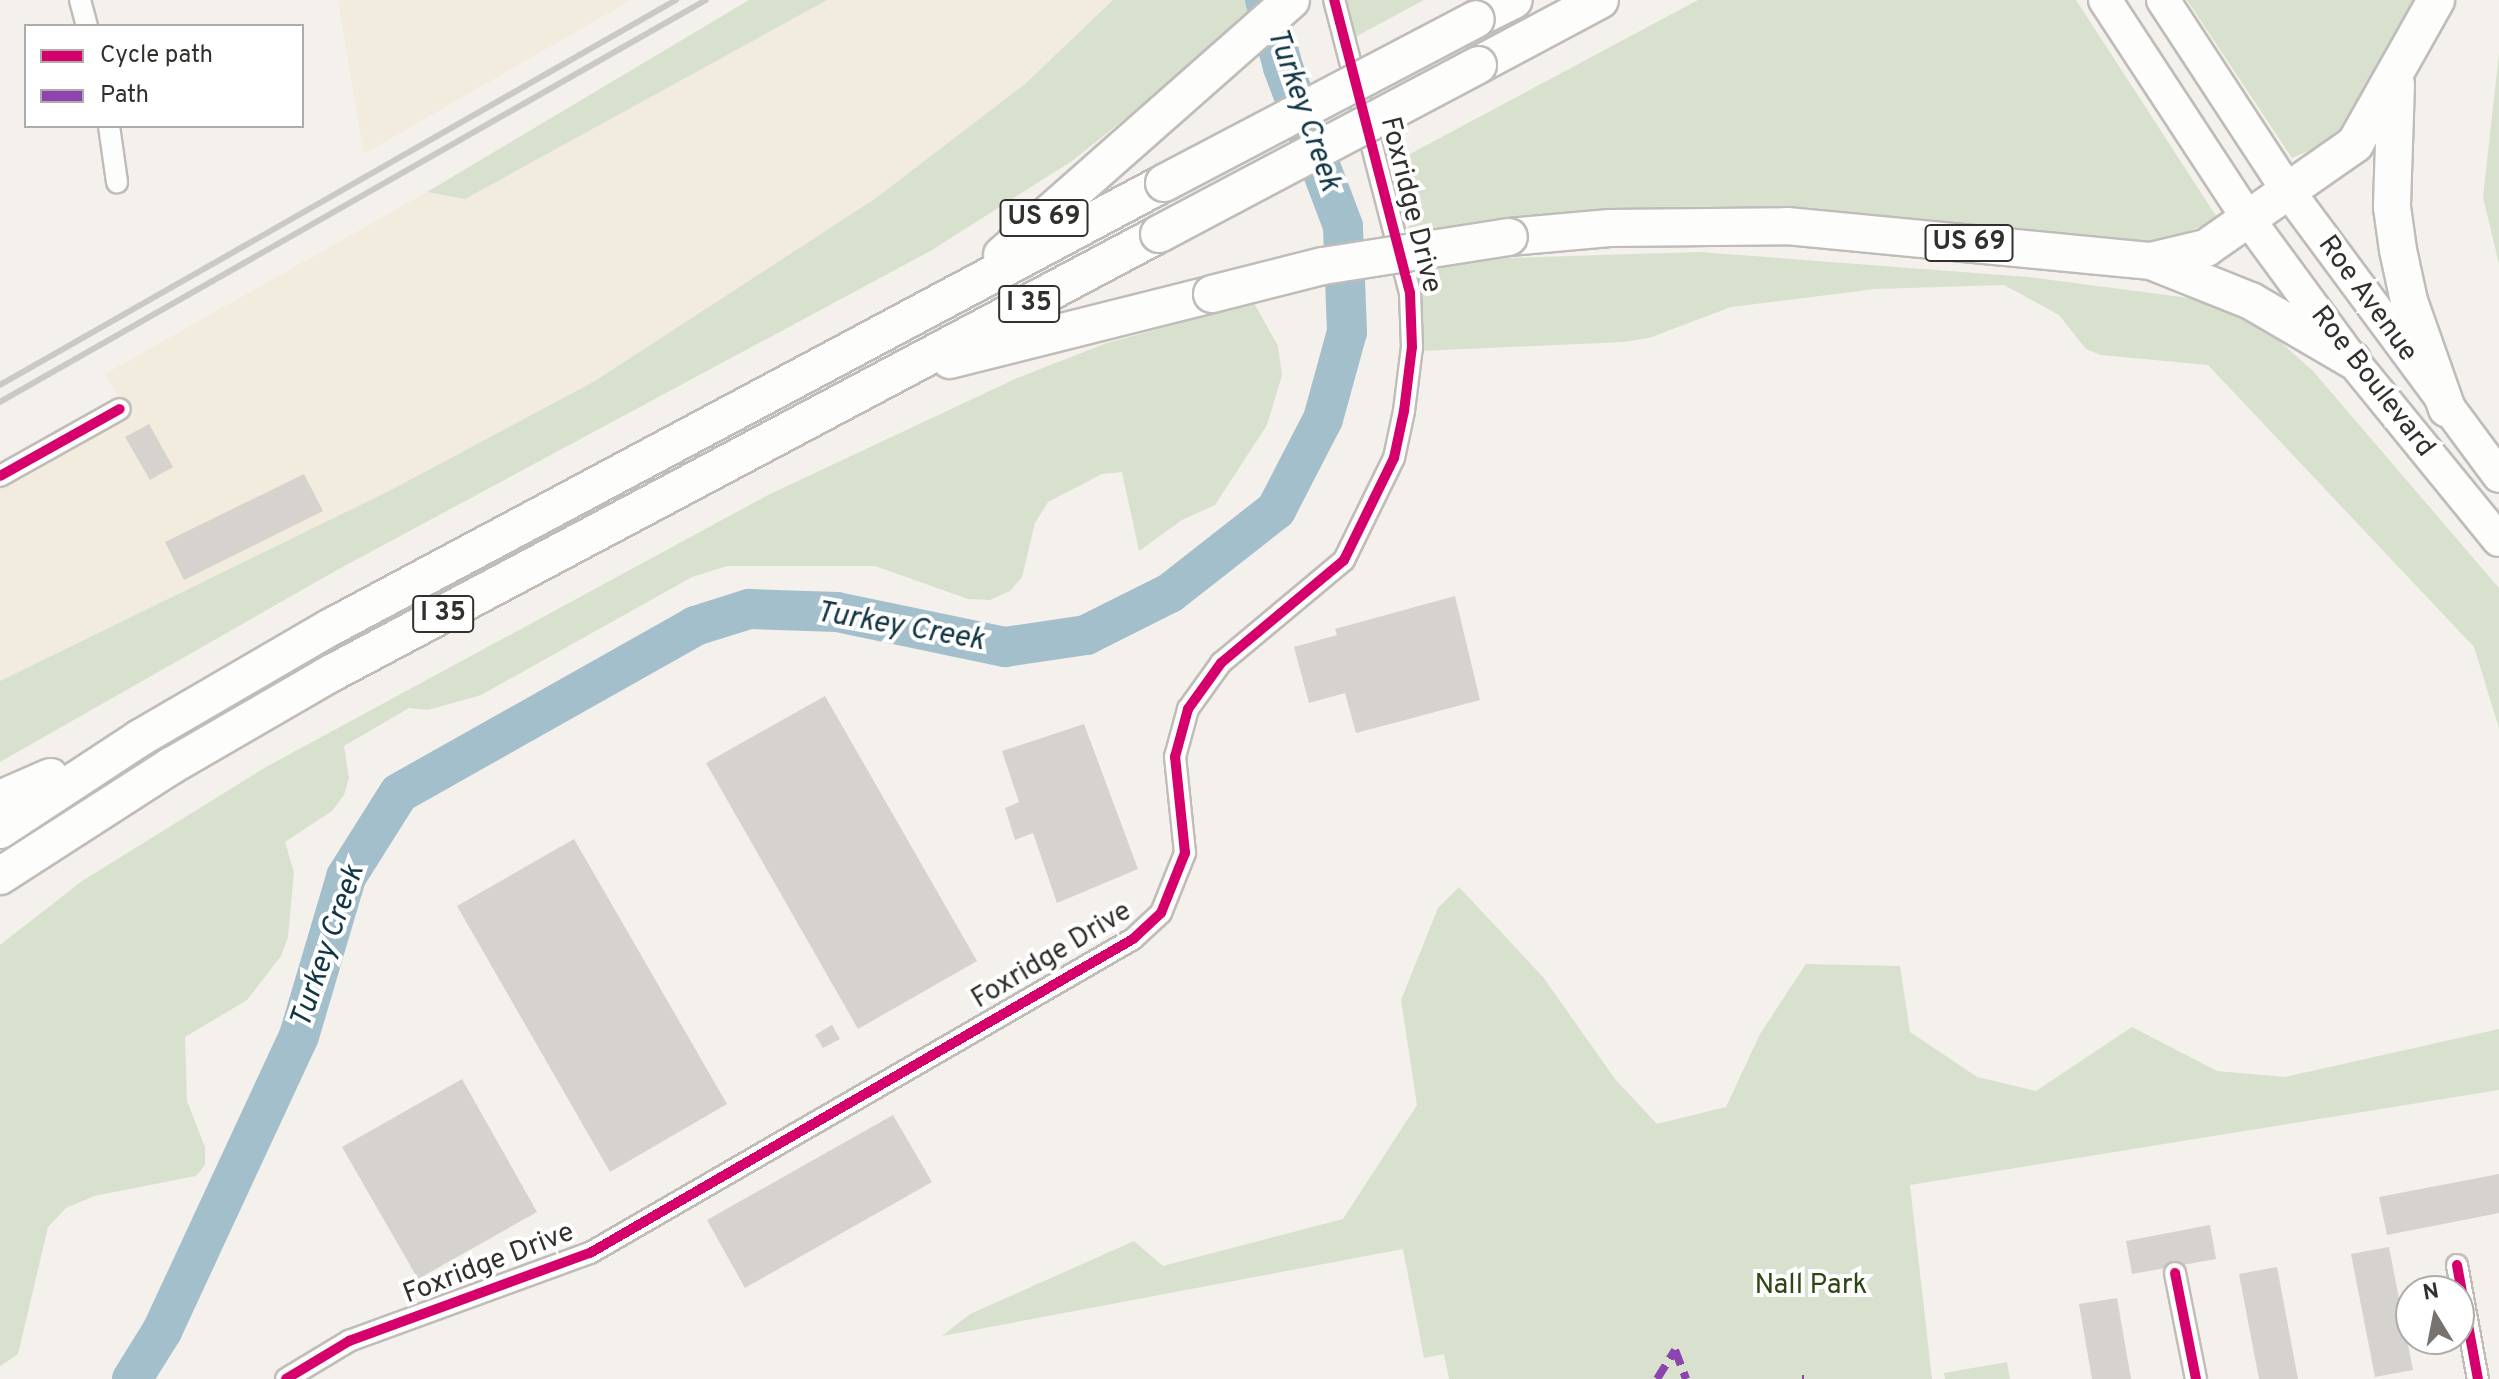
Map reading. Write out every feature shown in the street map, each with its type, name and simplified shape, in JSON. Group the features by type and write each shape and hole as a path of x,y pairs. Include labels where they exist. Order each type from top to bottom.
{"highway":[{"name":"US 69","path":"953,298 1291,0"},
{"name":"I 35","path":"0,830 140,738 345,619 1514,0"},
{"name":"I 35","path":"0,876 171,766 326,676 1600,0"},
{"path":"2286,188 2355,144 2436,0"},
{"path":"2397,74 2392,207 2398,250 2409,301 2447,409"},
{"name":"US 69","path":"898,373 1323,266 1509,237 1625,227 1787,226 2151,261 2206,248 2249,220 2286,188"},
{"path":"2151,261 2251,301 2352,360"},
{"path":"0,799 140,738"}],"main road":[{"name":"Roe Boulevard","path":"2105,0 2249,220 2352,360 2499,540"},
{"name":"Roe Avenue","path":"2163,0 2286,188 2447,409"},
{"name":"Roe Boulevard","path":"2447,409 2499,476"}],"street":[{"path":"80,0 86,24"},
{"name":"Foxridge Drive","path":"286,1379 349,1341 590,1253 1133,939 1161,913 1185,853 1175,757 1194,697 1221,663 1344,560 1379,496 1399,441 1412,347 1412,309 1334,0"},
{"path":"109,128 117,182"},
{"path":"0,476 120,409"},
{"path":"2457,1265 2478,1379"},
{"path":"2175,1273 2196,1379"}],"shaded area":[{"path":"338,0 631,0 364,154"},
{"path":"827,0 1113,0 1025,84 876,198 595,381 391,490 0,681 0,489 129,415 105,374 427,192 465,198"}],"green space":[{"path":"749,0 827,0 465,199 427,192"},
{"path":"1113,0 1248,0 1251,10 1191,66 1072,161 932,250 337,570 0,762 0,681 391,490 595,381 876,198 1025,84"},
{"path":"1346,0 1424,0 1355,37"},
{"path":"1698,0 2076,0 2218,219 2161,243 1803,207 1633,212 1410,234 1395,162"},
{"path":"2187,0 2420,0 2351,120 2332,141 2292,158"},
{"path":"2499,54 2499,264 2483,197"},
{"path":"1700,252 2028,277 2197,299 2269,332 2313,371 2499,588 2499,728 2474,647 2208,365 2101,355 2086,349 2059,315 2004,285 1875,289 1731,307 1649,338 1623,342 1420,351 1416,267 1475,259"},
{"path":"1254,303 1278,346 1282,375 1267,425 1215,505 1182,520 1139,551 1122,472 1102,474 1048,502 1035,523 1022,577 1010,591 990,600 968,599 875,566 727,566 692,577 481,695 428,710 409,708 344,746 349,778 344,795 332,811 285,842 294,872 288,937 281,956 247,1000 185,1037 187,1101 205,1147 205,1165 196,1176 94,1196 66,1208 48,1227 18,1354 0,1366 0,945 82,881 266,767 768,495 1015,379 1107,343"},
{"name":"Nall Park","path":"1459,887 1543,977 1615,1079 1657,1124 1726,1107 1760,1034 1806,964 1900,966 1910,1032 1977,1077 2036,1091 2132,1027 2217,1071 2285,1077 2499,1029 2499,1090 1910,1185 1932,1379 1449,1379 1444,1354 1424,1358 1403,1249 942,1336 970,1314 1134,1241 1163,1266 1343,1219 1417,1105 1401,1000 1438,908"},
{"path":"2007,1362 2010,1379 1945,1379 1944,1373"}],"building":[{"path":"149,424 173,467 150,480 125,437"},
{"path":"304,474 323,511 184,580 165,542"},
{"path":"1455,596 1480,700 1356,733 1345,693 1309,703 1294,647 1337,635 1335,629"},
{"path":"825,696 977,961 858,1029 706,763"},
{"path":"1084,724 1138,869 1057,903 1033,833 1015,840 1005,808 1019,802 1002,751"},
{"path":"574,839 727,1104 610,1172 457,906"},
{"path":"832,1025 840,1039 823,1048 815,1035"},
{"path":"462,1079 537,1212 418,1279 342,1147"},
{"path":"893,1115 932,1182 745,1288 707,1220"},
{"path":"2499,1174 2499,1213 2387,1235 2379,1197"},
{"path":"2210,1225 2216,1259 2132,1274 2126,1241"},
{"path":"2389,1247 2395,1278 2395,1355 2410,1355 2413,1370 2375,1377 2351,1254"},
{"path":"2277,1267 2298,1379 2259,1379 2239,1274"},
{"path":"2117,1298 2131,1379 2092,1379 2079,1304"}],"waterway":[{"name":"Turkey Creek","path":"132,1379 162,1331 299,1036 346,877 399,793 695,626 749,609 837,612 1005,647 1086,635 1170,593 1276,510 1323,419 1347,332 1343,226 1283,67 1265,0"}],"railway":[{"path":"0,385 676,0"},
{"path":"0,402 706,0"}],"marked path":[{"path":"1657,1379 1675,1350 1686,1379"}],"cycle path":[{"path":"286,1379 349,1341 590,1253 1133,939 1161,913 1185,853 1175,757 1188,709 1221,663 1344,560 1394,458 1404,411 1412,347 1410,293 1334,0"},
{"path":"0,476 120,409"},
{"path":"2457,1265 2478,1379"},
{"path":"2175,1273 2196,1379"}]}
